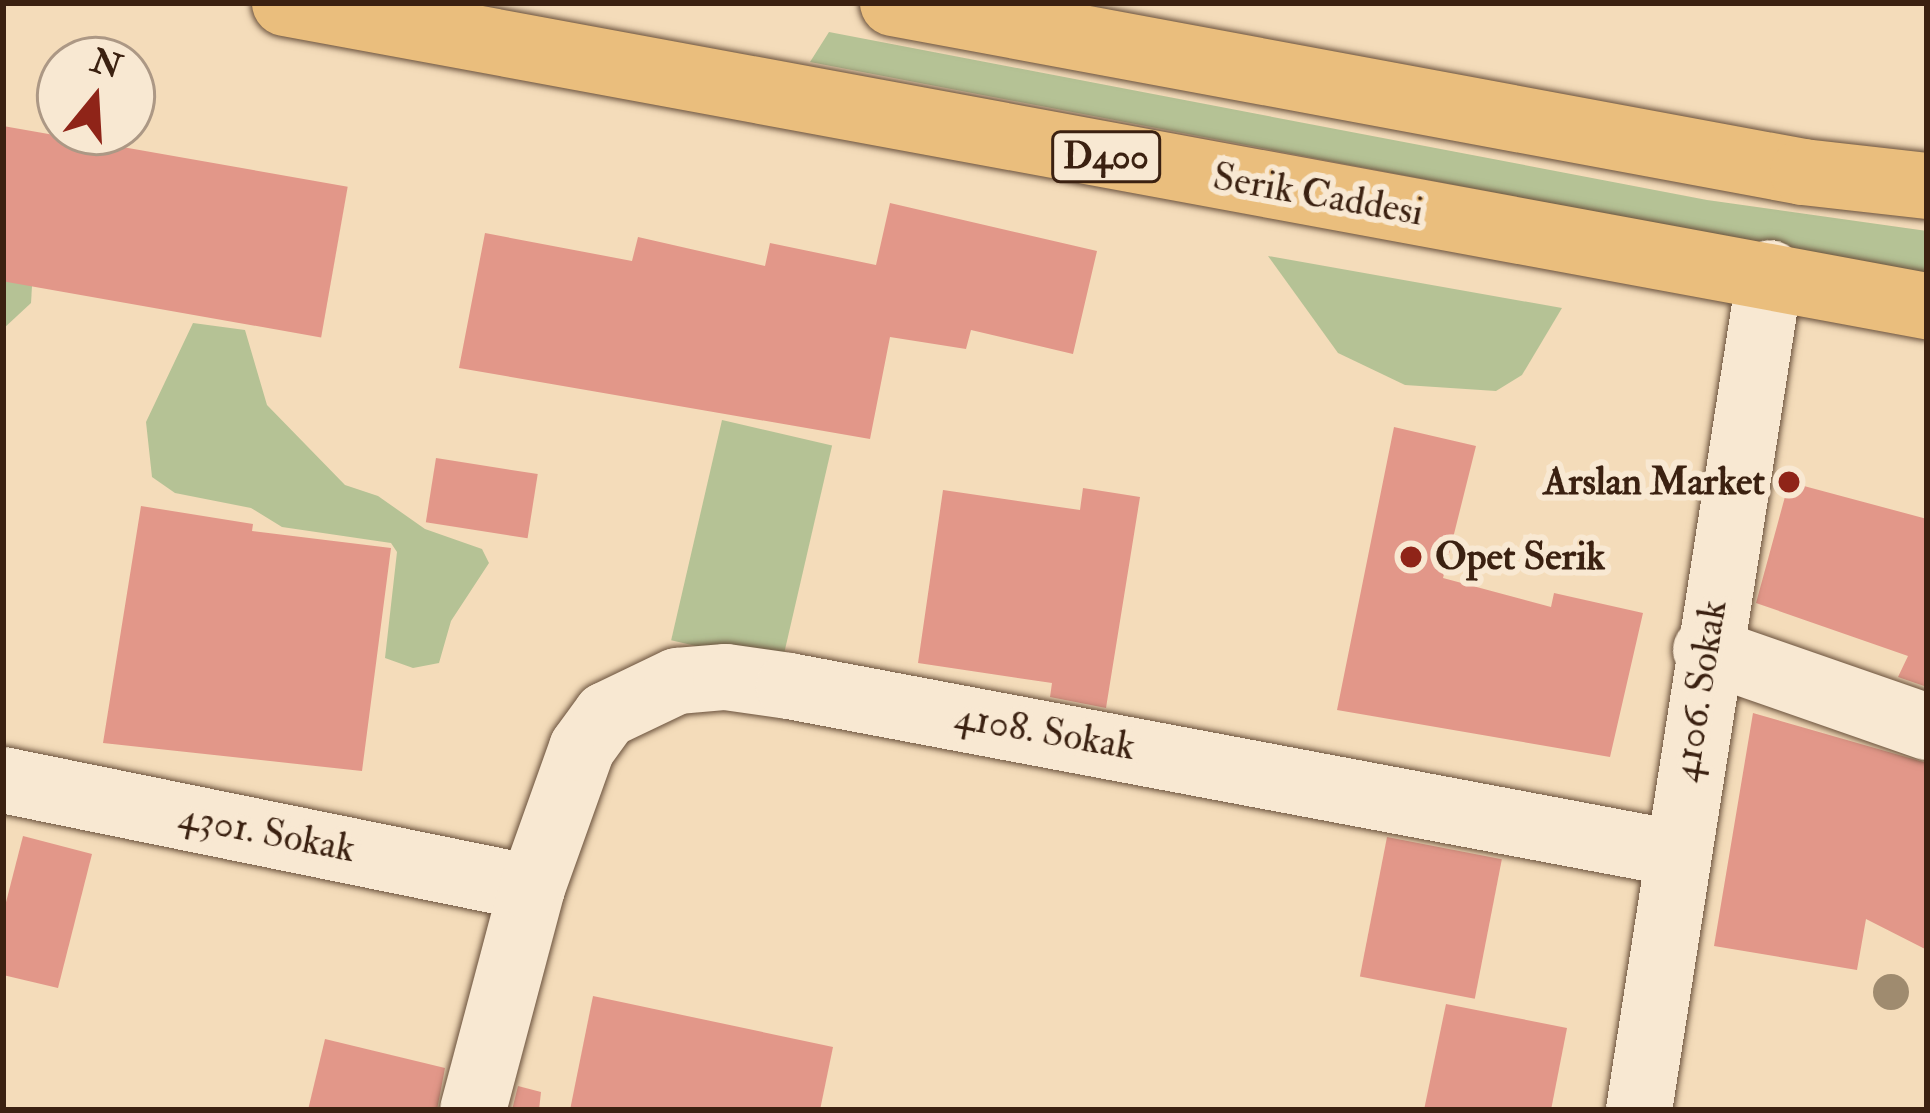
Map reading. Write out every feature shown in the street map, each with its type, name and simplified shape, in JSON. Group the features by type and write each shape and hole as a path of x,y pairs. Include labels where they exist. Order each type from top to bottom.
{"highway":[{"name":"Serik Caddesi","path":"285,3 1770,273 1927,307"},
{"path":"893,3 1803,172 1927,186"}],"street":[{"name":"4106. Sokak","path":"1639,1110 1674,853 1770,273"},
{"path":"1706,650 1927,727"},
{"name":"4108. Sokak","path":"472,1110 532,887 566,784 606,715 677,681 726,677 1674,853"},
{"name":"4301. Sokak","path":"3,779 532,887"}],"green space":[{"path":"829,32 1707,200 1927,231 1927,275 810,62"},
{"path":"1268,256 1562,308 1522,375 1496,391 1405,385 1338,353"},
{"path":"3,263 26,274 32,286 31,303 3,329"},
{"path":"193,323 245,330 267,405 345,485 378,496 425,529 482,549 489,563 451,621 439,663 413,668 385,658 397,552 391,543 282,527 251,508 175,493 152,477 146,422"},
{"path":"722,420 832,445 781,666 671,640"}],"building":[{"path":"3,126 36,132 36,156 156,153 348,187 321,337 3,281"},
{"path":"890,203 1097,251 1073,354 971,330 966,349 890,337 870,439 459,368 485,233 632,261 638,237 765,266 770,243 876,265"},
{"path":"1394,427 1476,446 1443,578 1551,607 1554,593 1643,613 1610,757 1337,710"},
{"path":"436,458 538,474 528,538 426,522"},
{"path":"1789,482 1927,519 1927,687 1898,677 1908,656 1756,603"},
{"path":"1083,488 1140,497 1106,708 1050,697 1052,683 918,663 943,490 1080,510"},
{"path":"141,506 253,524 252,531 391,548 362,771 103,743"},
{"path":"1753,713 1927,763 1927,950 1866,919 1857,970 1714,946"},
{"path":"23,836 92,854 58,988 3,975 3,914"},
{"path":"1387,837 1502,859 1475,999 1360,976"},
{"path":"593,996 833,1047 820,1110 570,1110"},
{"path":"1446,1004 1567,1028 1551,1110 1424,1110"},
{"path":"325,1039 445,1068 437,1110 308,1110"},
{"path":"518,1086 541,1092 539,1110 512,1110"}],"place":[{"name":"Arslan Market","path":"1789,482"},
{"name":"Opet Serik","path":"1411,557"}]}
